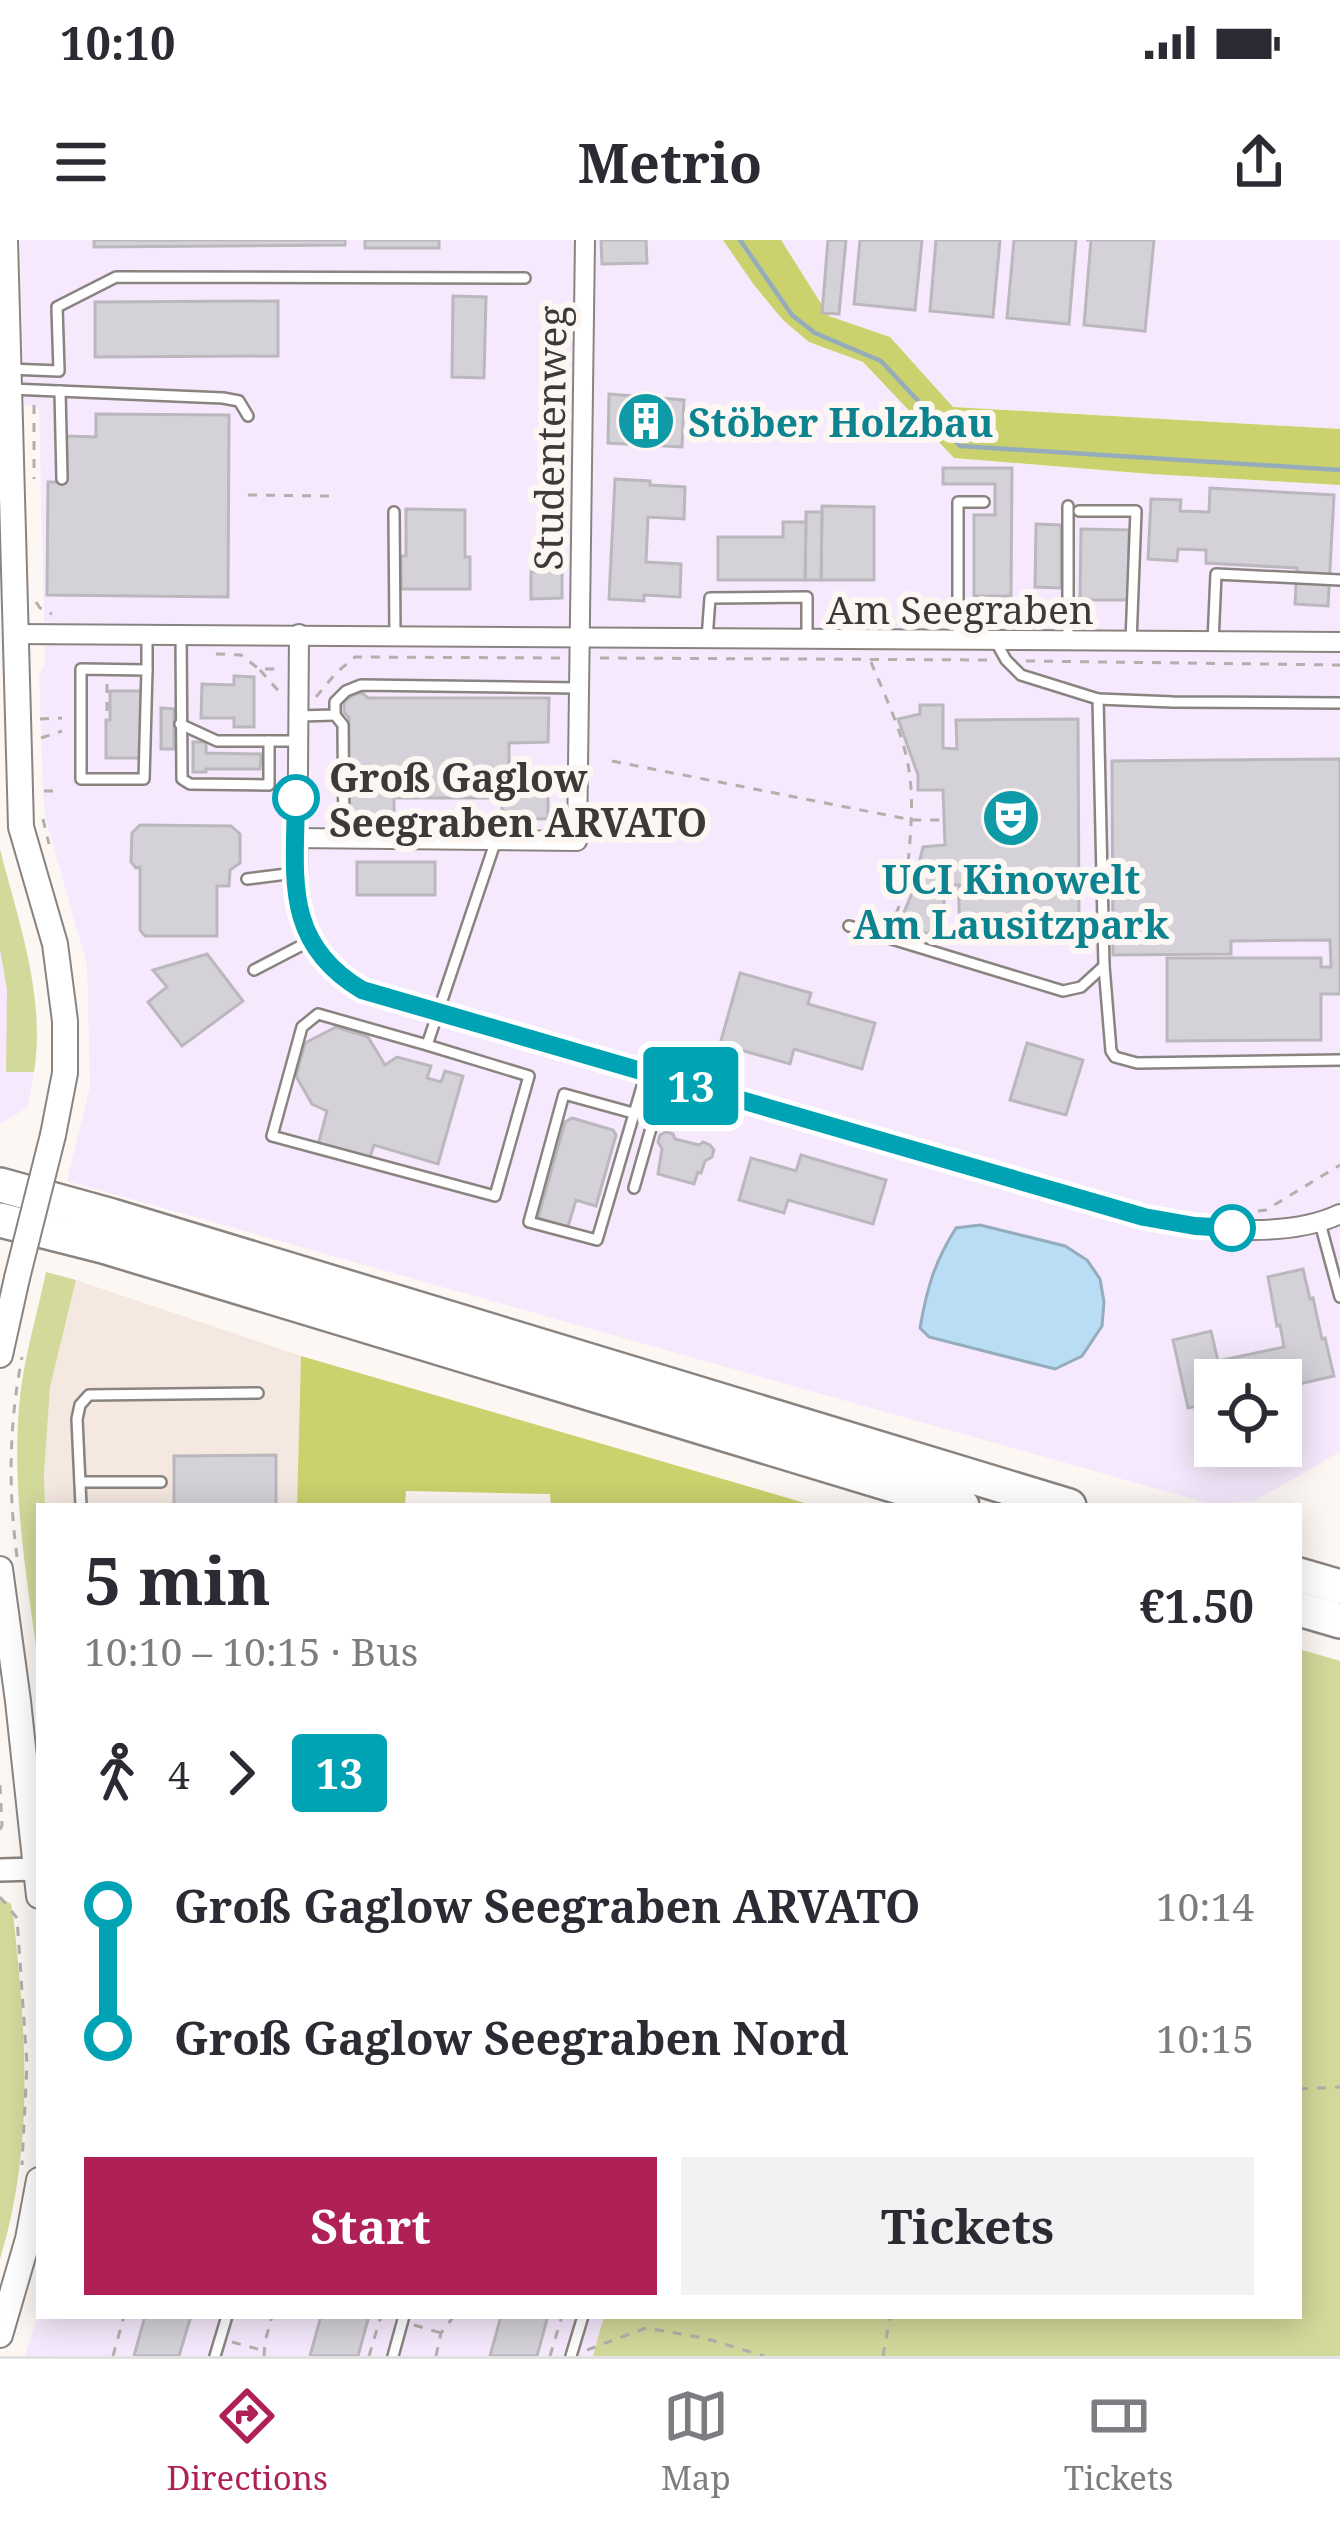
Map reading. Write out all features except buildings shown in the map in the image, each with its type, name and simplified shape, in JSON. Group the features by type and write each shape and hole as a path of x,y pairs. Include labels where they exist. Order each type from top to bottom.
{"highway":[{"path":"0,1185 1059,1503"},
{"path":"0,1220 122,1252 952,1503"},
{"path":"1302,1576 1340,1587"},
{"path":"1302,1610 1340,1621"}],"main road":[{"path":"0,1354 64,1073 63,996 55,944 21,827 7,634 5,240"},
{"path":"9,1566 36,1860"},
{"path":"0,2335 34,2239 30,2175"}],"street":[{"name":"Studentenweg","path":"579,648 585,240"},
{"name":"Am Seegraben","path":"7,634 147,634 181,643 299,634 395,635 579,648 707,638 1340,642"},
{"path":"299,634 295,873 299,914 310,941 334,969 362,990 1144,1217 1195,1226 1288,1228 1340,1214"},
{"path":"296,838 578,841 579,648"},
{"path":"0,1870 36,1869"}],"lane":[{"path":"5,369 58,371 57,307 116,278 525,278"},
{"path":"5,369 60,391 224,398 239,401 248,416"},
{"path":"60,391 62,479"},
{"path":"958,641 958,502 984,502"},
{"path":"1068,642 1074,508 1136,511 1131,642"},
{"path":"394,512 395,635"},
{"path":"1213,642 1216,574 1340,580"},
{"path":"707,638 710,598 807,597 806,640"},
{"path":"147,634 148,670 144,779 81,779 81,669 148,670"},
{"path":"996,642 1022,675 1099,699 1340,703"},
{"path":"181,643 180,773 185,782 269,785 269,741"},
{"path":"344,838 343,725 335,715 335,702 346,691 361,685 578,688"},
{"path":"1099,699 1104,966 1115,1058 1137,1064 1340,1060"},
{"path":"299,711 335,715"},
{"path":"180,724 217,741 298,741"},
{"path":"428,1045 496,840"},
{"path":"247,879 295,873"},
{"path":"849,926 1063,991 1081,988 1104,966"},
{"path":"254,970 310,941"},
{"path":"318,1014 428,1045 529,1076 495,1196 272,1136 302,1027 318,1014"},
{"path":"633,1113 564,1094 529,1222 596,1240 633,1113 656,1076"},
{"path":"634,1188 656,1076"},
{"path":"1321,1222 1340,1298"},
{"path":"81,1503 77,1419 88,1395 258,1393"},
{"path":"80,1482 161,1482"},
{"path":"215,2356 225,2319"},
{"path":"392,2356 403,2319"},
{"path":"571,2356 582,2319"}],"path":[{"path":"248,495 330,496"},
{"path":"181,643 241,655 299,711 356,657 579,648 871,661 1340,665"},
{"path":"871,661 910,774 908,873 901,905 885,937"},
{"path":"107,668 110,717"},
{"path":"259,669 299,670"},
{"path":"38,718 62,718"},
{"path":"39,738 62,731"},
{"path":"612,761 912,820 940,820"},
{"path":"38,791 60,790"},
{"path":"1250,1213 1266,1210 1340,1165"},
{"path":"9,1566 10,1448 25,1341"},
{"path":"0,1785 1,1826"},
{"path":"0,1897 17,1918 28,2064 30,2175"},
{"path":"1302,2090 1340,2086"},
{"path":"113,2356 123,2319"},
{"path":"220,2338 265,2354 271,2319"},
{"path":"369,2356 380,2319"},
{"path":"434,2354 452,2319"},
{"path":"550,2356 561,2319"},
{"path":"883,2356 889,2319"},
{"path":"571,2356 646,2328 704,2338 764,2356"}],"shaded area":[{"path":"20,240 723,240 809,342 863,362 954,458 1340,485 1340,1452 1254,1501 1207,1503 67,1181 90,1086 87,965 46,820 39,675 45,664 39,408 24,405"},
{"path":"781,240 1340,240 1340,429 953,407 890,337 829,316"},
{"path":"0,849 32,977 36,1057 28,1107 2,1123 0,1122"},
{"path":"76,1280 301,1356 297,1503 45,1503 50,1387"},
{"path":"37,2319 605,2319 594,2356 25,2356"}],"green space":[{"path":"723,240 781,240 829,316 890,337 953,407 1340,429 1340,485 954,458 863,362 809,342 783,320"},
{"path":"0,849 33,987 34,1072 6,1072"},
{"path":"46,1272 76,1280 50,1387 45,1503 36,1503 36,1644 17,1473 23,1374"},
{"path":"301,1356 805,1503 551,1503 550,1494 406,1491 405,1503 297,1503"},
{"path":"1302,1650 1340,1661 1340,2356 593,2356 603,2319 1302,2319"},
{"path":"0,1897 11,1904 13,1914 24,2087 19,2173 0,2259"}],"water":[{"path":"980,1225 1065,1246 1087,1260 1100,1279 1104,1302 1102,1326 1082,1356 1055,1369 929,1337 920,1328 932,1276 948,1241 956,1228"}],"waterway":[{"path":"740,240 792,315 815,333 881,361 960,446 1340,470"}],"bus line":[{"name":"13","path":"296,798 299,914 324,960 362,990 1144,1217 1232,1228"}],"place":[{"name":"Stöber Holzbau","path":"646,421"},
{"name":"Groß Gaglow Seegraben ARVATO","path":"296,798"},
{"name":"UCI Kinowelt Am Lausitzpark","path":"1011,818"}]}
